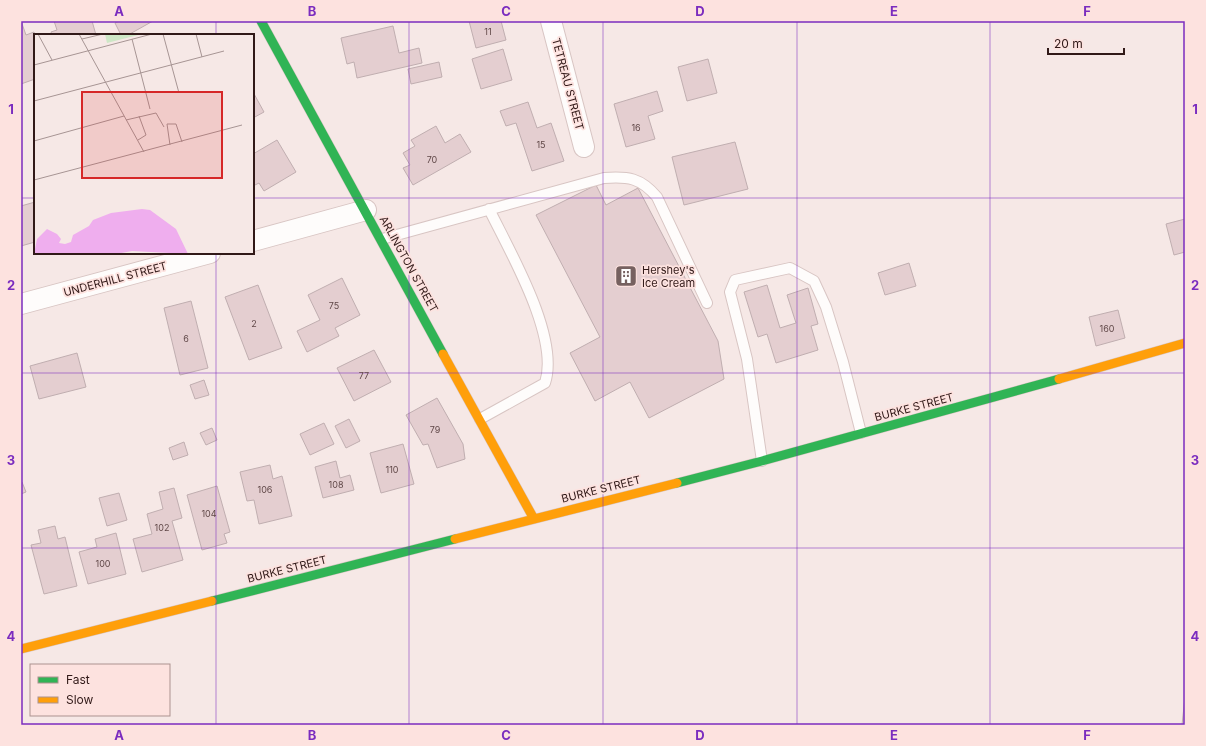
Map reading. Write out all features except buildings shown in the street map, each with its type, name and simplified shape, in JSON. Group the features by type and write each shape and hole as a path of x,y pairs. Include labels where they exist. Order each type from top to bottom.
{"street":[{"name":"ARLINGTON STREET","path":"261,21 366,210 534,519"},
{"name":"TETREAU STREET","path":"551,21 584,147"},
{"path":"254,241 366,210"},
{"name":"UNDERHILL STREET","path":"21,304 206,254"},
{"name":"BURKE STREET","path":"21,649 762,461 996,397 1185,342"}],"lane":[{"path":"382,240 604,178 620,177 634,179 648,186 657,197 707,303"},
{"path":"480,419 545,383 549,372 541,324 536,310 489,209"},
{"path":"762,461 747,359 730,292 735,280 790,268 814,281 826,307 843,362 861,433"}],"traffic: fast":[{"path":"261,21 443,354"},
{"path":"677,483 1059,379"},
{"path":"212,601 455,539"}],"traffic: slow":[{"path":"1059,379 1185,343"},
{"path":"443,354 534,519"},
{"path":"455,539 677,483"},
{"path":"21,649 212,601"}],"place":[{"name":"Hershey's Ice Cream","path":"626,276"}]}
